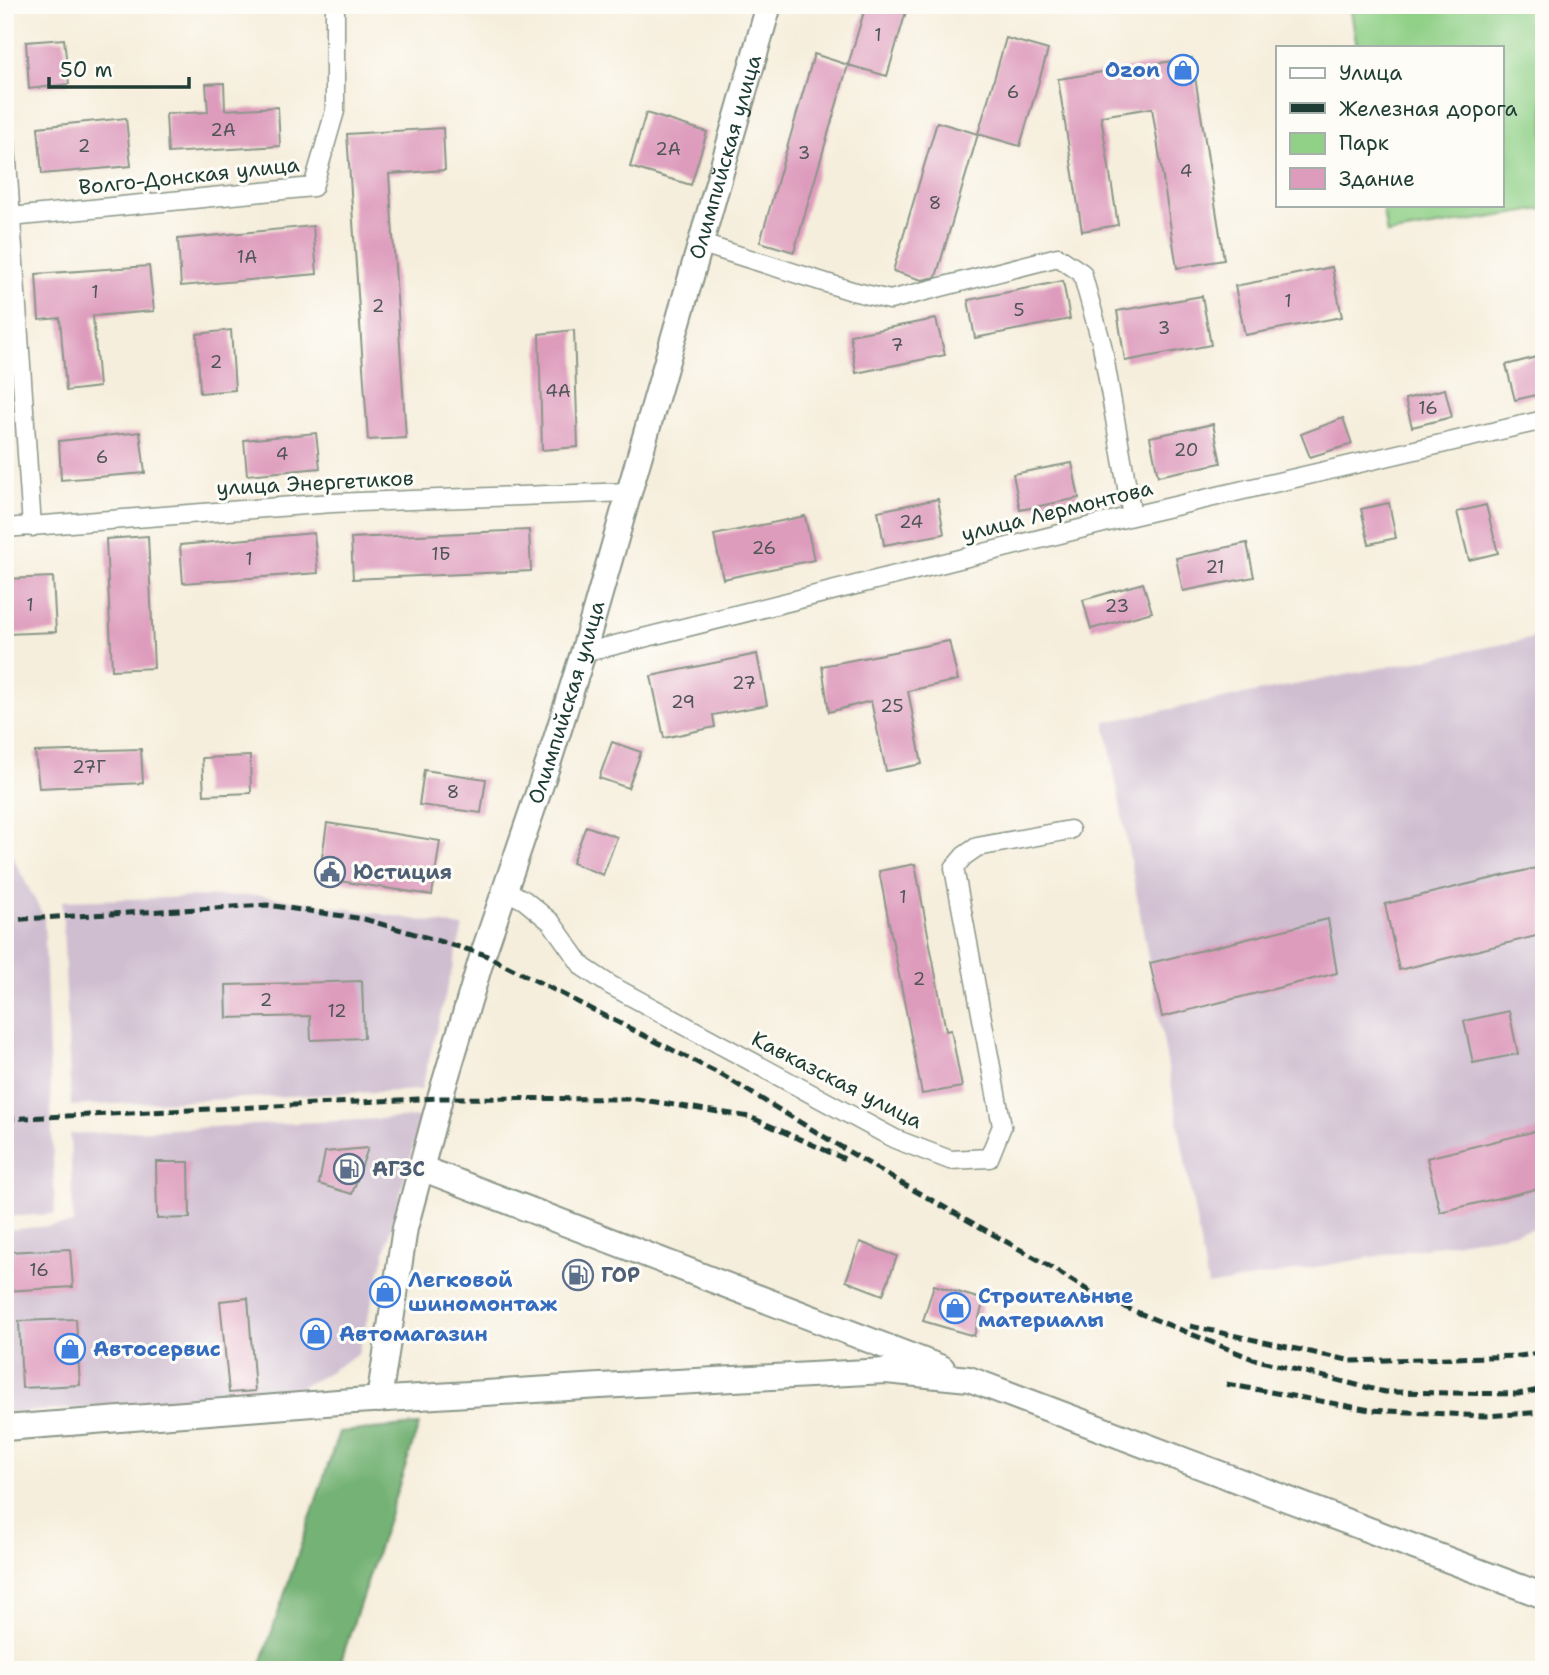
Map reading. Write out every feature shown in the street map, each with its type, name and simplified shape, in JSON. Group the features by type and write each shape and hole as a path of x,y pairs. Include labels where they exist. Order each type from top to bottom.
{"street":[{"name":"Волго-Донская улица","path":"11,217 313,187 335,111 335,5"},
{"name":"Олимпийская улица","path":"379,1400 405,1228 421,1168 483,954 583,653 769,5"},
{"path":"5,131 32,527"},
{"path":"702,244 852,291 890,300 1058,257 1082,274 1102,345 1132,516"},
{"name":"улица Лермонтова","path":"583,653 1132,516 1544,420"},
{"name":"улица Энергетиков","path":"5,528 332,503 629,492"},
{"name":"Кавказская улица","path":"505,890 524,900 551,922 583,967 610,985 895,1139 950,1160 989,1158 1002,1126 954,868 964,856 977,847 1070,830"},
{"path":"421,1168 1544,1596"},
{"path":"5,1429 379,1400 886,1371 969,1379"}],"shaded area":[{"path":"1544,636 1544,1227 1208,1286 1105,722"},
{"path":"5,843 44,917 55,1214 5,1217"},
{"path":"261,895 463,927 421,1090 71,1106 62,901"},
{"path":"421,1117 358,1354 319,1378 281,1396 5,1413 5,1230 73,1224 70,1134"}],"green space":[{"path":"1350,5 1544,5 1544,209 1387,234 1382,206 1504,206 1504,46 1357,46"},
{"path":"419,1425 338,1670 259,1670 339,1432"}],"building":[{"path":"866,5 908,5 887,76 848,65"},
{"path":"1006,38 1048,50 1020,146 978,134"},
{"path":"64,39 69,84 29,89 26,42"},
{"path":"814,54 848,65 794,252 760,242"},
{"path":"1192,58 1224,260 1177,268 1152,108 1101,116 1118,225 1082,231 1058,79"},
{"path":"224,83 225,110 278,107 280,146 168,153 166,114 208,112 206,84"},
{"path":"646,113 707,132 691,185 630,167"},
{"path":"126,118 131,166 42,174 38,127"},
{"path":"937,122 978,134 936,277 922,280 893,271"},
{"path":"443,128 445,170 389,174 406,438 368,440 347,134"},
{"path":"313,226 317,274 181,286 178,239"},
{"path":"149,266 154,311 93,316 99,387 66,391 60,318 39,320 36,274"},
{"path":"1332,267 1342,317 1245,335 1235,286"},
{"path":"1063,281 1070,319 975,338 968,300"},
{"path":"1202,296 1211,345 1125,361 1117,311"},
{"path":"936,319 945,355 856,373 850,335"},
{"path":"231,330 235,390 200,393 197,334"},
{"path":"574,330 578,447 542,450 539,334"},
{"path":"1544,355 1544,393 1515,400 1506,365"},
{"path":"1445,389 1452,417 1412,427 1405,399"},
{"path":"1343,418 1352,444 1310,457 1301,434"},
{"path":"1213,424 1221,463 1158,476 1150,437"},
{"path":"140,432 145,473 61,480 59,441"},
{"path":"316,433 320,468 247,475 244,440"},
{"path":"1072,463 1079,498 1020,510 1013,474"},
{"path":"938,499 944,534 884,545 878,511"},
{"path":"1389,503 1396,538 1369,544 1361,509"},
{"path":"1486,505 1498,553 1469,560 1457,512"},
{"path":"805,516 814,560 723,579 714,535"},
{"path":"529,530 531,571 353,579 351,538"},
{"path":"314,533 318,573 183,583 180,545"},
{"path":"148,536 154,668 112,670 106,539"},
{"path":"1247,543 1254,577 1183,591 1176,558"},
{"path":"53,577 56,632 5,634 5,579"},
{"path":"1143,583 1152,612 1091,629 1083,600"},
{"path":"949,641 958,680 908,691 922,764 886,771 871,701 829,712 822,666"},
{"path":"757,654 767,705 713,715 715,727 664,738 651,676"},
{"path":"612,742 641,752 628,788 599,778"},
{"path":"141,749 143,783 39,788 35,752"},
{"path":"250,756 251,793 204,795 202,758"},
{"path":"424,770 486,779 481,813 419,805"},
{"path":"327,823 440,841 432,895 319,878"},
{"path":"586,826 617,837 603,875 572,863"},
{"path":"915,864 946,1031 951,1030 962,1087 922,1094 879,871"},
{"path":"1544,866 1544,934 1399,970 1385,904"},
{"path":"1328,919 1337,973 1162,1017 1150,963"},
{"path":"362,981 364,1038 311,1040 310,1016 227,1018 226,985"},
{"path":"1509,1011 1518,1054 1473,1063 1464,1021"},
{"path":"1544,1129 1544,1187 1440,1212 1427,1158"},
{"path":"368,1148 352,1194 319,1184 325,1152"},
{"path":"156,1162 189,1162 190,1218 157,1219"},
{"path":"860,1242 897,1256 883,1295 846,1281"},
{"path":"70,1249 73,1287 5,1291 5,1252"},
{"path":"934,1285 984,1300 974,1336 923,1321"},
{"path":"248,1298 255,1391 229,1393 220,1301"},
{"path":"76,1319 80,1385 22,1388 19,1321"}],"railway":[{"path":"5,920 267,905 364,919 483,954 720,1074 1097,1296 1253,1359 1385,1392 1518,1394 1544,1389"},
{"path":"5,1119 440,1098 637,1099 750,1117 845,1159"},
{"path":"1190,1326 1352,1361 1520,1356 1544,1352"},
{"path":"1226,1384 1370,1410 1485,1416 1544,1412"}],"place":[{"name":"Ozon","path":"1183,70"},
{"name":"Юстиция","path":"330,872"},
{"name":"АГЗС","path":"349,1169"},
{"name":"ГОР","path":"578,1275"},
{"name":"Легковой шиномонтаж","path":"385,1292"},
{"name":"Строительные материалы","path":"955,1308"},
{"name":"Автомагазин","path":"316,1334"},
{"name":"Автосервис","path":"70,1349"}]}
